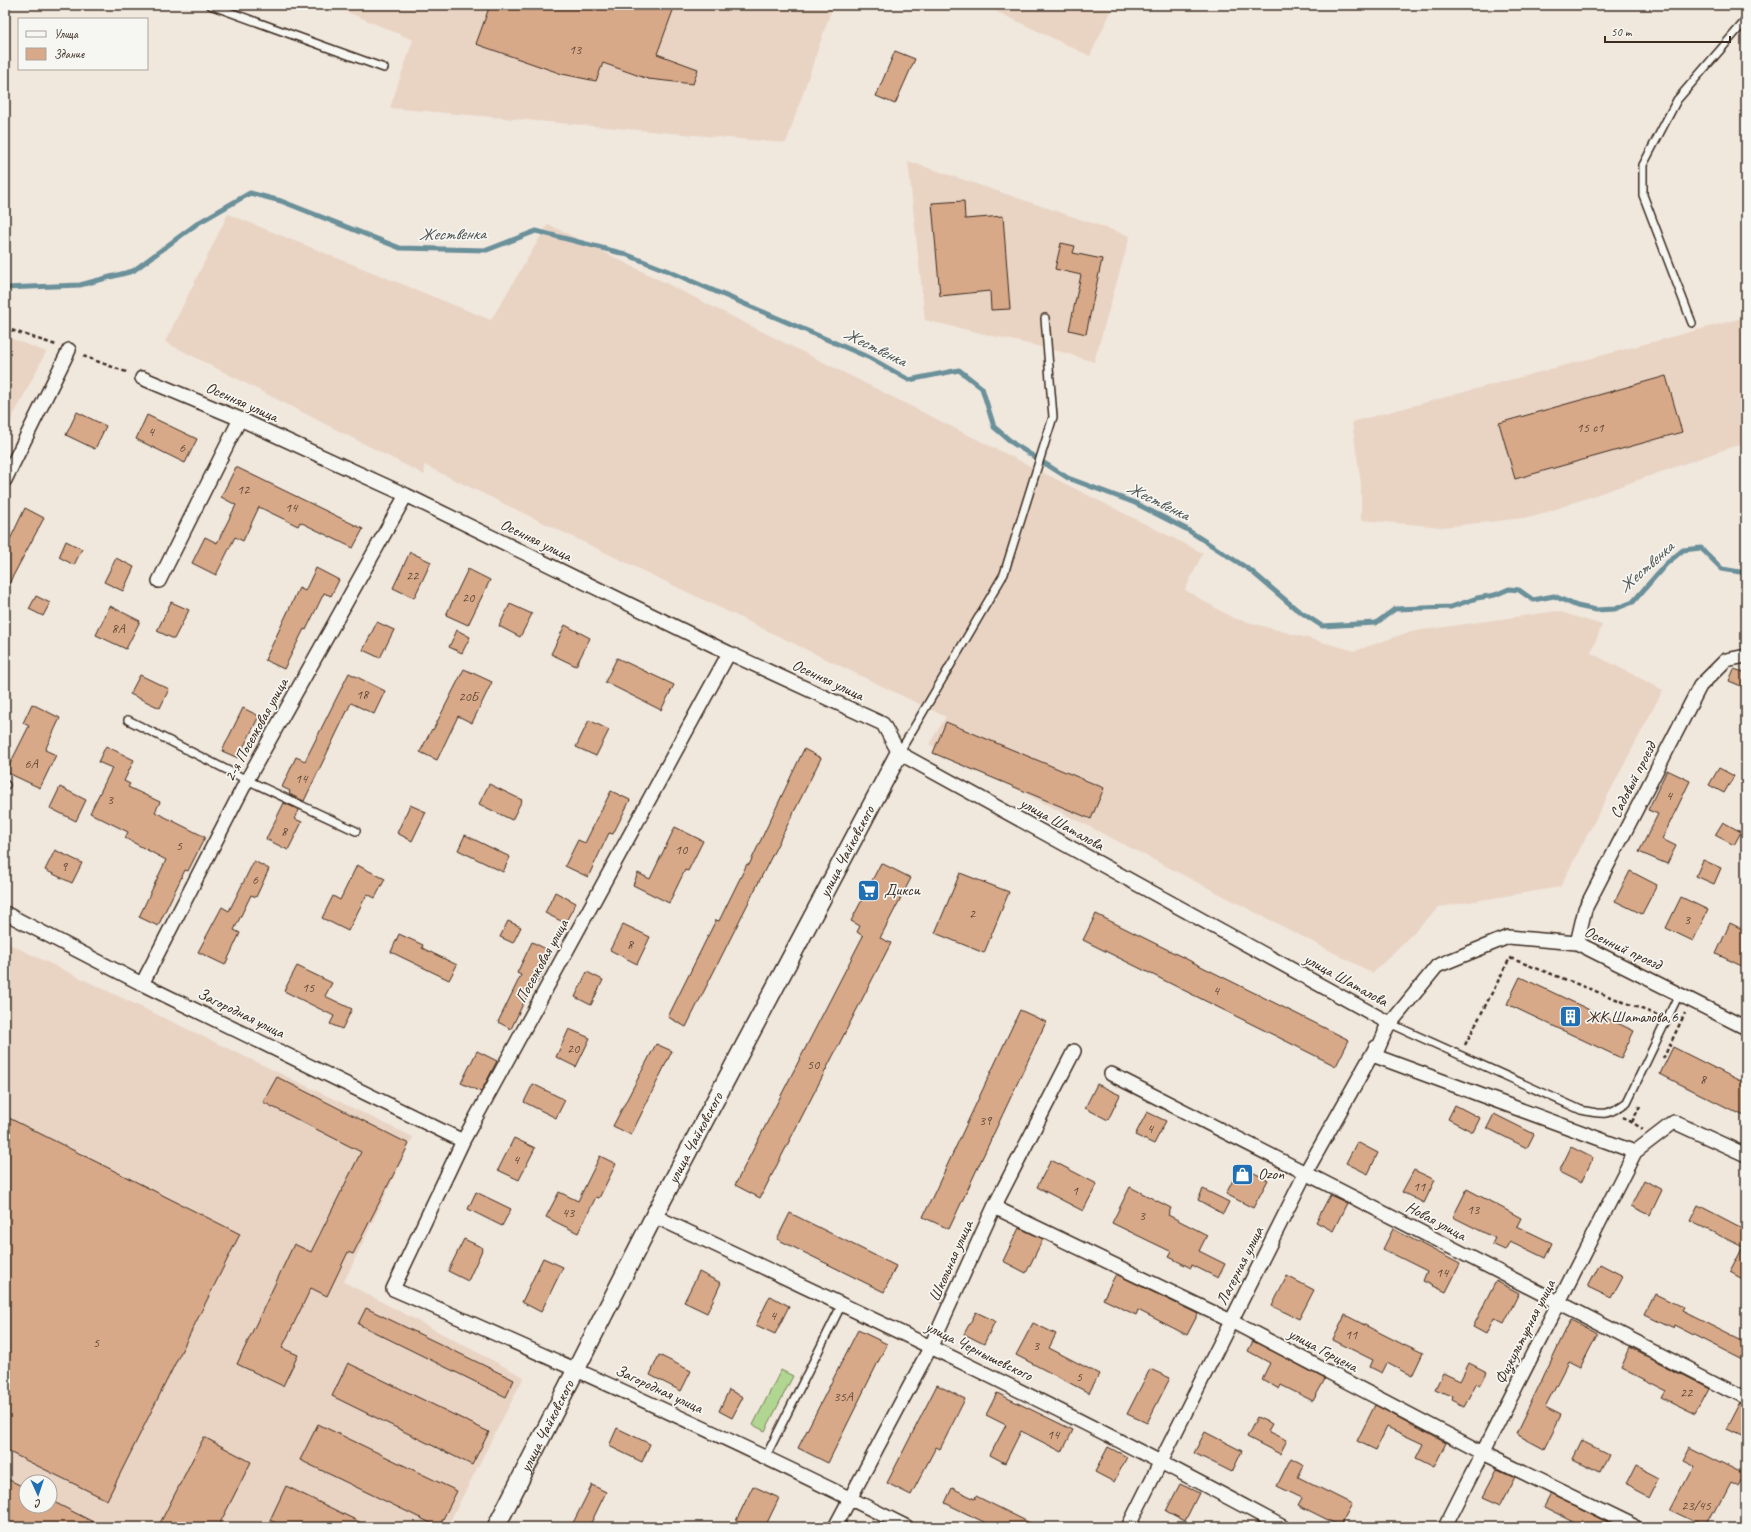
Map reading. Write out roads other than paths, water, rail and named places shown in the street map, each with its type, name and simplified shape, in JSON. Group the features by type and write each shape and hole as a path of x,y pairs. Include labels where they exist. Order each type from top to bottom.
{"street":[{"path":"5,480 69,350"},
{"name":"Осенняя улица","path":"142,378 240,419 406,495 729,653 883,724 899,753"},
{"path":"159,581 240,419"},
{"name":"2-я Поселковая улица","path":"142,984 247,780 406,495"},
{"name":"Поселковая улица","path":"393,1290 463,1141 729,653"},
{"name":"Садовый проезд","path":"1577,943 1585,909 1700,686 1726,660 1746,656"},
{"name":"улица Шаталова","path":"899,753 1389,1023 1375,1056 1635,1152"},
{"name":"улица Чайковского","path":"496,1527 654,1216 899,753"},
{"name":"Загородная улица","path":"5,913 142,984 463,1141"},
{"name":"Осенний проезд","path":"1389,1023 1437,966 1508,937 1577,943 1746,1028"},
{"name":"Лагерная улица","path":"1128,1527 1306,1172 1389,1023"},
{"name":"Школьная улица","path":"835,1527 931,1346 994,1207 1074,1051"},
{"name":"Новая улица","path":"1111,1074 1306,1172 1558,1304 1746,1398"},
{"path":"1635,1152 1674,1122 1746,1155"},
{"name":"Физкультурная улица","path":"1445,1527 1635,1152"},
{"name":"улица Герцена","path":"994,1207 1232,1321 1483,1453 1635,1527"},
{"name":"улица Чернышевского","path":"654,1216 931,1346 1161,1461 1283,1527"},
{"name":"Загородная улица","path":"393,1290 577,1369 850,1498 907,1527"}],"lane":[{"path":"210,5 384,68"},
{"path":"1692,323 1643,195 1643,165 1677,100 1746,20"},
{"path":"899,753 1004,574 1053,417 1045,318"},
{"path":"128,720 247,780 356,831"},
{"path":"1389,1023 1581,1110 1599,1114 1614,1112 1627,1102 1679,994"},
{"path":"765,1458 842,1304"}],"waterway":[{"name":"Жественка","path":"5,288 80,285 133,271 198,223 250,193 281,201 400,248 487,250 536,231 625,254 668,271 870,358 909,380 959,370 982,388 994,427 1014,444 1068,478 1135,503 1186,529 1250,570 1296,609 1322,626 1376,623 1395,609 1451,607 1477,598 1495,595 1509,589 1519,590 1533,600 1554,596 1577,606 1596,610 1615,609 1633,602 1666,564 1683,550 1701,548 1722,569 1746,573"}],"place":[{"name":"Дикси","path":"869,890"},
{"name":"ЖК Шаталова,6","path":"1570,1017"},
{"name":"Ozon","path":"1243,1174"}]}
